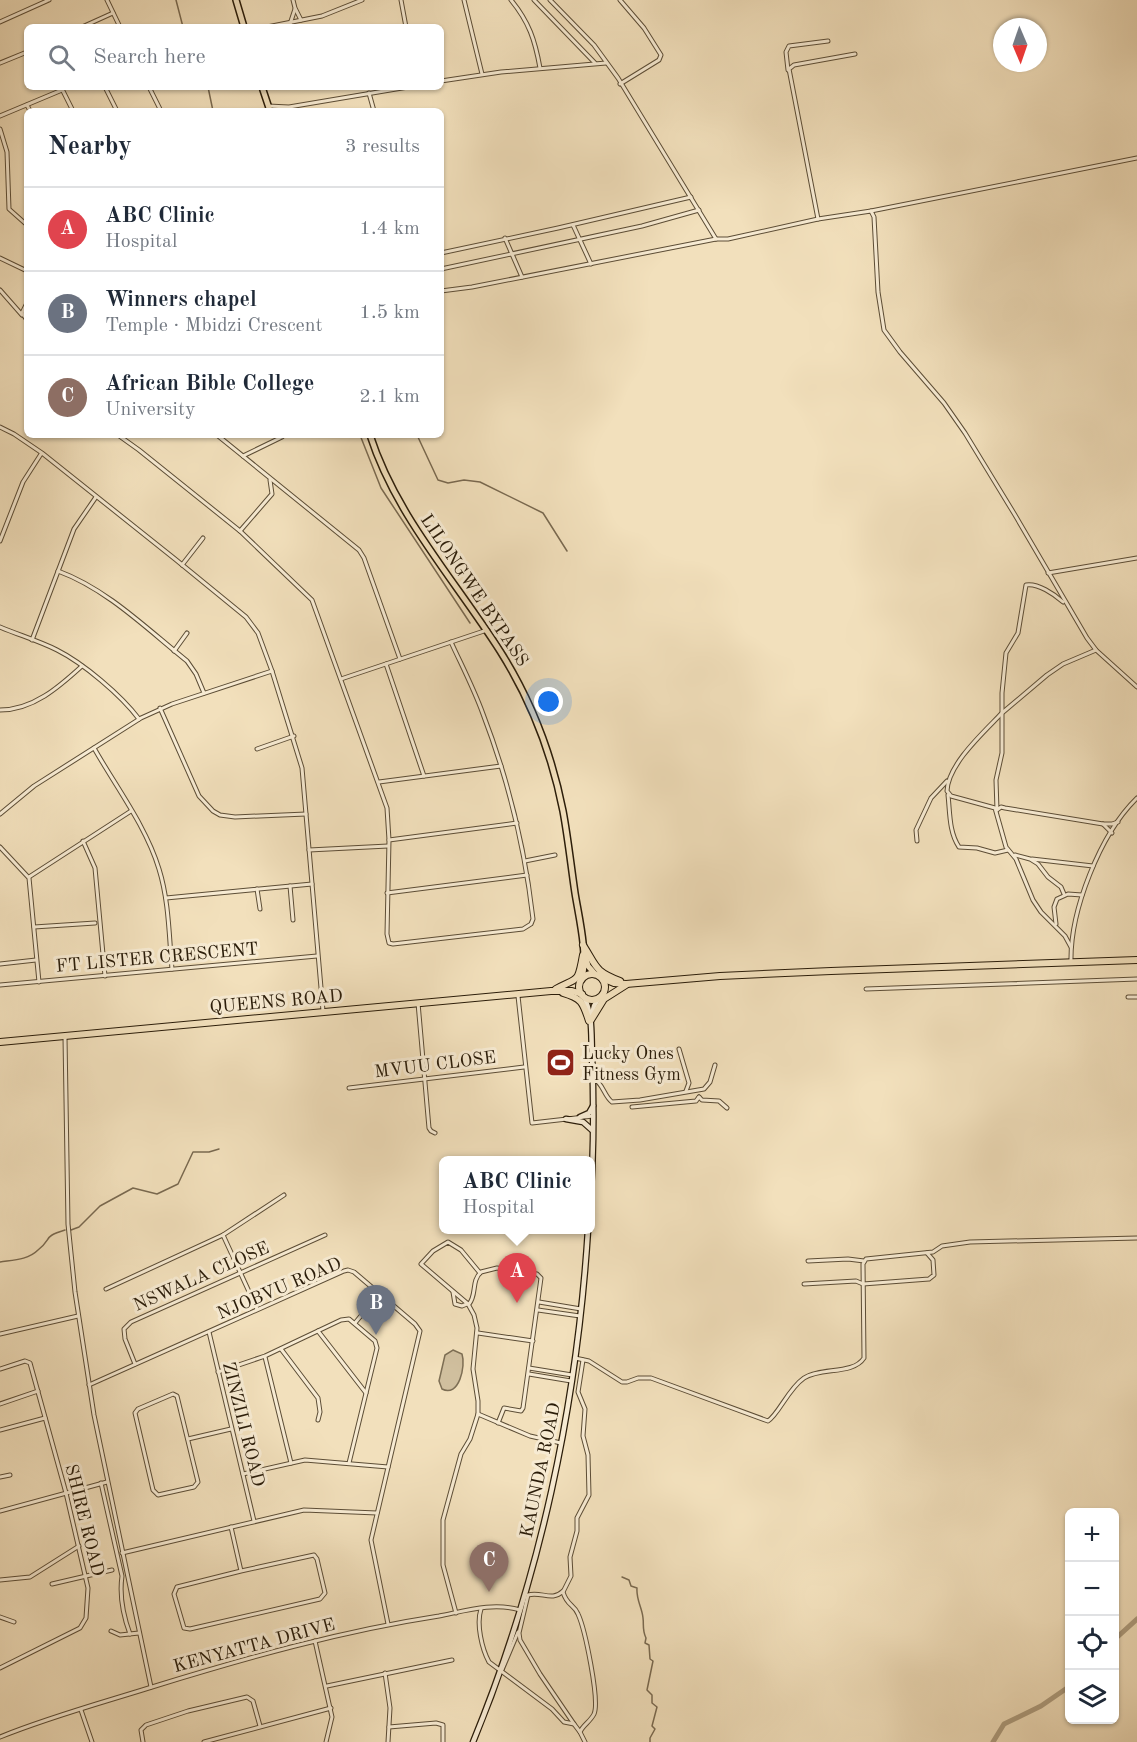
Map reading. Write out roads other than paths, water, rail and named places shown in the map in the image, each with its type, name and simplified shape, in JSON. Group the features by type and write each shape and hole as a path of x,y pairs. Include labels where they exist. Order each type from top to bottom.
{"highway":[{"path":"583,944 595,968 626,985"},
{"path":"556,990 577,979 582,955"},
{"path":"556,990 575,991 591,1000 612,988 634,983 732,976 1137,960"},
{"path":"556,990 574,986 588,975 626,985"},
{"path":"598,976 605,986 601,996"},
{"path":"581,980 579,986 583,995"},
{"path":"590,1022 604,999 626,985"},
{"path":"556,990 579,999 584,1005 590,1022"},
{"name":"QUEENS ROAD","path":"0,1042 556,990"}],"main road":[{"path":"236,0 243,24"},
{"path":"263,90 269,108"},
{"name":"LILONGWE BYPASS","path":"371,438 378,461 401,506 487,630 524,693 551,764 565,824 583,944 588,966 598,976"},
{"name":"LILONGWE BYPASS","path":"581,980 583,944"},
{"path":"583,995 588,1005 590,1022 594,1106 592,1156"},
{"path":"590,1022 594,1006 601,996"},
{"path":"580,1117 589,1113 594,1106"},
{"path":"566,1119 584,1122 592,1130"},
{"name":"KAUNDA ROAD","path":"473,1742 501,1670 539,1543 561,1443 575,1358 588,1234"}],"street":[{"path":"0,22 49,0"},
{"path":"107,0 118,24"},
{"path":"293,0 301,21"},
{"path":"281,24 322,16 362,0"},
{"path":"401,0 405,24"},
{"path":"464,0 483,74"},
{"path":"511,0 525,17 537,49 540,68"},
{"path":"534,0 596,64"},
{"path":"550,0 594,45 716,239"},
{"path":"620,0 644,28 661,55 659,60 620,84"},
{"path":"291,22 295,8"},
{"path":"88,24 113,13"},
{"path":"818,219 786,52 789,46 828,41"},
{"path":"0,63 24,53"},
{"path":"788,72 794,65 855,54"},
{"path":"444,80 483,74 606,63"},
{"path":"0,116 58,90"},
{"path":"63,90 72,108"},
{"path":"106,90 116,108"},
{"path":"150,90 160,108"},
{"path":"269,108 289,107 388,90"},
{"path":"369,93 373,108"},
{"path":"0,129 7,152 9,209 24,222"},
{"path":"444,290 716,239 728,239 818,219 871,211 1137,158"},
{"path":"444,252 691,197"},
{"path":"444,268 676,218 699,210"},
{"path":"871,211 874,217 878,292 884,330 960,426 1015,514 1065,604 1087,638 1096,650 1137,687"},
{"path":"573,225 591,264"},
{"path":"505,238 522,277"},
{"path":"0,258 24,270"},
{"path":"0,290 22,315 24,310"},
{"path":"0,427 15,434 42,453 223,598 255,627 294,736 302,768 323,1011"},
{"path":"122,438 240,531 312,600 388,811 387,934 389,943 393,945 523,929 531,924 533,919 525,861 501,766 482,711 451,642"},
{"path":"220,438 361,553 400,659"},
{"path":"243,456 280,438"},
{"path":"0,541 23,482 42,453"},
{"path":"240,531 272,494 270,478"},
{"path":"32,640 75,529 96,497"},
{"path":"182,565 203,538"},
{"path":"1048,573 1137,558"},
{"path":"58,571 78,578 96,589 174,651 195,670 204,693"},
{"path":"1065,604 1046,590 1030,584 1026,585 1018,633 1006,653 1002,693 1002,753 996,780 997,810 1008,850 1013,854 1030,859 1093,866"},
{"path":"0,627 57,650 82,666 128,704 140,719"},
{"path":"341,679 487,630"},
{"path":"174,651 187,633"},
{"path":"917,842 916,830 931,798 979,737 1002,713 1047,675 1063,664 1096,650"},
{"path":"386,664 424,776"},
{"path":"0,710 22,707 37,700 82,666"},
{"path":"0,814 34,786 160,708 272,671"},
{"path":"160,708 199,796 213,811 232,817 306,814"},
{"path":"257,749 294,736"},
{"path":"93,748 131,811 159,869 166,898 172,969"},
{"path":"379,782 501,766"},
{"path":"948,779 949,815 959,847 999,853 1008,850"},
{"path":"948,794 992,806 997,810"},
{"path":"1071,963 1071,947 1082,895 1093,866 1118,822 1137,798"},
{"path":"997,810 1005,808 1103,824 1118,822"},
{"path":"29,878 131,811"},
{"path":"389,840 517,823"},
{"path":"1103,824 1112,833"},
{"path":"83,841 95,868 105,976"},
{"path":"309,850 388,846"},
{"path":"0,847 29,878 39,982"},
{"path":"1013,854 1036,906 1056,926 1071,947"},
{"path":"525,861 555,855"},
{"path":"1030,859 1061,887 1064,894"},
{"path":"387,893 527,875"},
{"path":"166,898 312,884"},
{"path":"290,886 293,920"},
{"path":"257,889 260,909"},
{"path":"1056,926 1055,903 1064,894 1082,895"},
{"path":"34,927 95,923"},
{"name":"FT LISTER CRESCENT","path":"0,985 317,956"},
{"path":"0,964 36,960"},
{"path":"866,989 1137,979"},
{"path":"518,994 531,1123 593,1116"},
{"path":"1128,997 1137,997"},
{"path":"418,1003 429,1128 435,1133"},
{"path":"65,1036 68,1224 78,1316 107,1482 151,1687"},
{"path":"679,1049 689,1083 686,1091"},
{"path":"593,1078 602,1085 609,1101 649,1099 704,1089 715,1065"},
{"name":"MVUU CLOSE","path":"349,1088 524,1067"},
{"path":"694,1092 700,1099"},
{"path":"632,1107 713,1099 727,1108"},
{"path":"106,1289 223,1235 284,1195"},
{"path":"223,1235 257,1310"},
{"name":"NSWALA CLOSE","path":"135,1364 124,1336 124,1329 128,1324 325,1235"},
{"path":"808,1261 848,1259 864,1261 868,1258 933,1252 942,1246 970,1242 1137,1238"},
{"path":"456,1613 443,1565 443,1520 461,1454 470,1438 478,1414 472,1369 477,1332 475,1319 467,1304 421,1264 443,1243 449,1242 461,1250 480,1273"},
{"path":"804,1284 856,1281 863,1284 929,1279 934,1275 933,1260 927,1253"},
{"path":"575,1358 589,1361 621,1382 651,1378 768,1421 790,1391 804,1378 815,1372 850,1367 862,1362 865,1348 864,1261"},
{"path":"453,1291 455,1304 462,1306 467,1304 472,1301 474,1282 480,1273 497,1268 537,1274 541,1282 523,1410 504,1408 498,1423"},
{"name":"NJOBVU ROAD","path":"89,1385 346,1270 354,1272 415,1324 420,1333 377,1513 372,1546 388,1624"},
{"path":"355,1323 380,1294"},
{"path":"539,1302 581,1309"},
{"path":"538,1310 580,1316"},
{"path":"0,1334 78,1316"},
{"path":"218,1372 265,1356 343,1319 349,1319 355,1323 375,1341 377,1346 349,1463"},
{"path":"318,1331 366,1393"},
{"name":"ZINZILI ROAD","path":"209,1332 254,1521"},
{"path":"477,1332 533,1341"},
{"path":"281,1349 318,1398 320,1409 318,1420"},
{"path":"265,1356 291,1463"},
{"path":"501,1670 519,1630 528,1595 532,1593 558,1596 571,1576 570,1557 577,1531 577,1518 589,1495 588,1455 583,1436 585,1409 578,1392 583,1359"},
{"name":"SHIRE ROAD","path":"0,1369 23,1361 29,1362 66,1492 85,1576 88,1603 83,1625 0,1668"},
{"path":"529,1368 572,1375"},
{"path":"528,1374 571,1381"},
{"path":"0,1404 38,1391"},
{"path":"175,1394 188,1439 198,1484 194,1488 156,1495 135,1411 175,1394"},
{"path":"478,1414 530,1436 561,1443"},
{"path":"0,1430 45,1418"},
{"path":"188,1439 231,1429"},
{"path":"243,1474 305,1460 388,1467"},
{"path":"0,1477 10,1475"},
{"path":"0,1510 107,1482"},
{"path":"101,1483 122,1576 120,1590 130,1634"},
{"path":"122,1553 254,1521 313,1510 377,1513"},
{"path":"231,1527 241,1571"},
{"path":"0,1580 30,1577 79,1546"},
{"path":"314,1555 317,1559 324,1594 320,1599 190,1629 184,1628 174,1594 177,1587 241,1571 314,1555"},
{"path":"52,1584 112,1570"},
{"path":"563,1590 566,1602 578,1614 592,1668 595,1710 592,1718 580,1732"},
{"name":"KENYATTA DRIVE","path":"0,1737 151,1687 258,1655 315,1641 388,1624 481,1608 502,1606 520,1610"},
{"path":"481,1608 478,1621 489,1662 552,1709 564,1722 574,1724"},
{"path":"0,1617 14,1622"},
{"path":"519,1630 524,1647 585,1742"},
{"path":"111,1631 117,1634 139,1633"},
{"path":"315,1641 327,1686 332,1717 326,1742"},
{"path":"327,1686 452,1660"},
{"path":"385,1673 390,1708 388,1742"},
{"path":"143,1742 141,1730 146,1725 189,1711 246,1697 252,1700 260,1726"},
{"path":"204,1742 331,1708"},
{"path":"81,1710 92,1742"},
{"path":"389,1727 436,1724 444,1726 443,1742"}],"waterway":[{"path":"176,0 182,24"},
{"path":"209,90 212,108"},
{"path":"361,438 381,488 470,623"},
{"path":"418,438 438,480 448,483 464,480 480,482 543,513 567,551"},
{"path":"71,1230 79,1227 100,1206 133,1188 157,1194 178,1184 193,1152 209,1152 219,1149"},
{"path":"0,1262 30,1256 43,1246 50,1236 65,1230"},
{"path":"622,1577 629,1580 631,1586 637,1588 645,1643 649,1645 650,1659 653,1661 647,1690 652,1695 652,1703 657,1707 652,1726 655,1729 650,1742"},
{"path":"1119,1635 1137,1619"},
{"path":"993,1742 1004,1724 1041,1706 1065,1689"}],"place":[{"name":"Lucky Ones Fitness Gym","path":"561,1063"},
{"name":"ABC Clinic","path":"517,1303"},
{"name":"Winners chapel","path":"376,1335"},
{"name":"African Bible College","path":"489,1592"}]}
